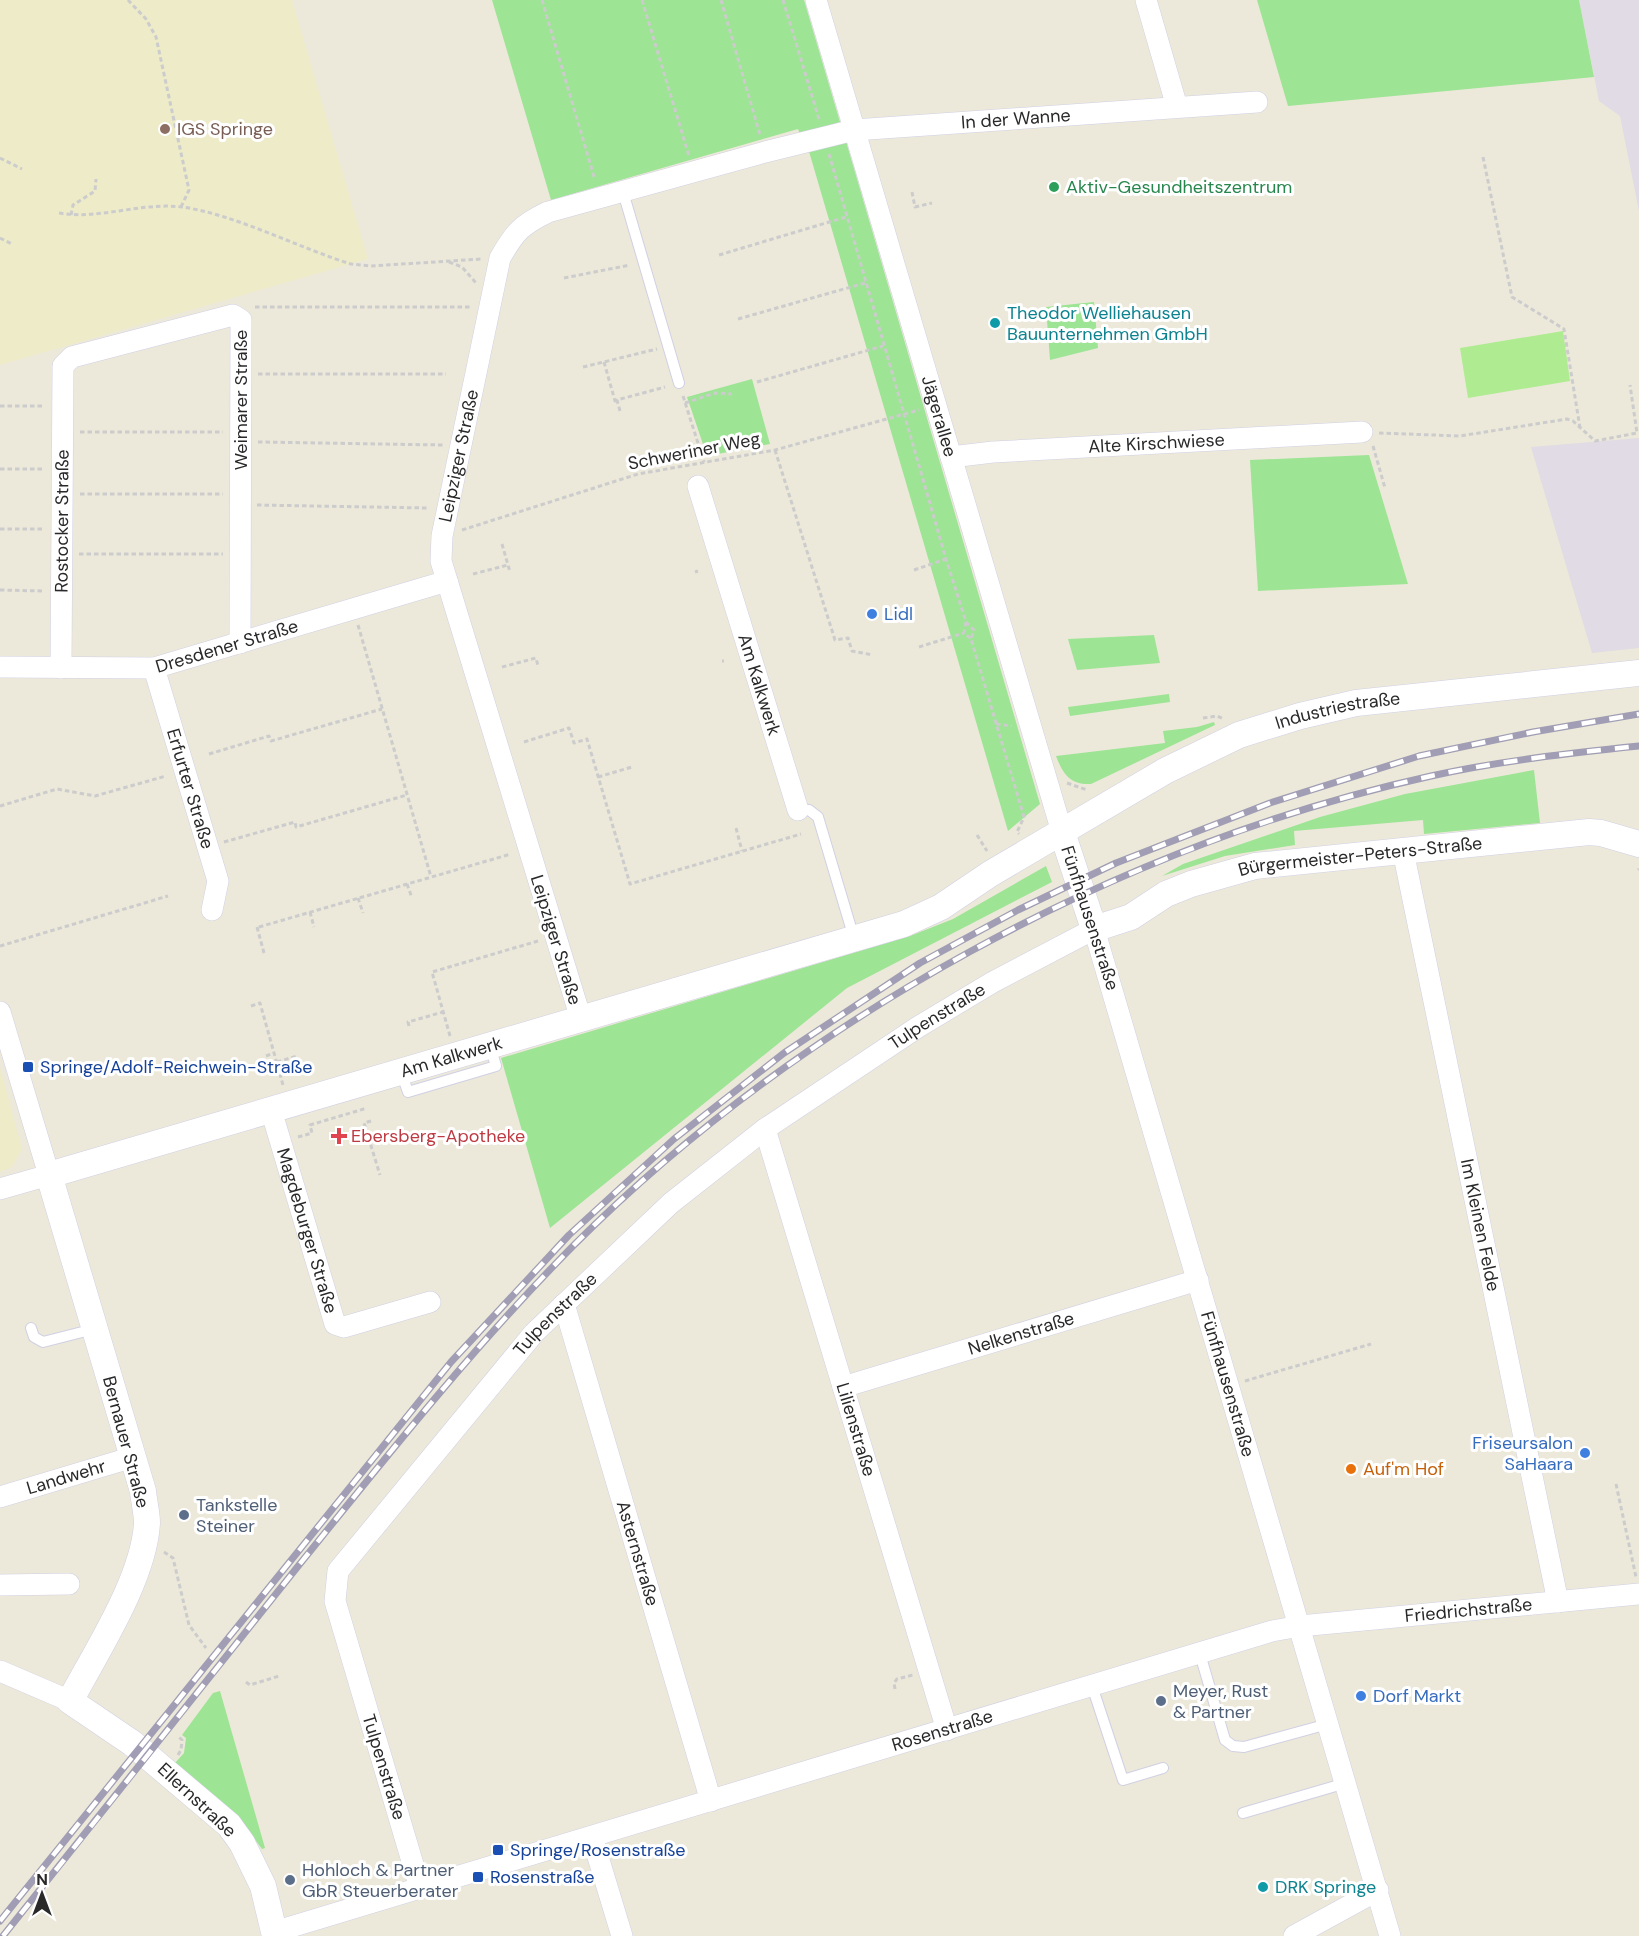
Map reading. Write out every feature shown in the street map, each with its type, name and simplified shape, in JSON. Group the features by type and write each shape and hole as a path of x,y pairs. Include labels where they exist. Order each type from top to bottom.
{"street":[{"name":"Jägerallee","path":"816,0 1062,832"},
{"path":"1146,0 1177,107"},
{"name":"In der Wanne","path":"854,130 1257,102"},
{"name":"Leipziger Straße","path":"581,1019 441,561 442,536 500,258 524,223 548,212 824,136 854,130"},
{"name":"Weimarer Straße","path":"61,373 63,366 72,357 227,315 237,315 241,320 240,643"},
{"name":"Rostocker Straße","path":"61,373 61,668"},
{"name":"Alte Kirschwiese","path":"951,457 993,452 1366,433"},
{"name":"Am Kalkwerk","path":"698,486 798,810"},
{"name":"Dresdener Straße","path":"0,667 154,668 447,581"},
{"name":"Erfurter Straße","path":"154,668 218,881 212,910"},
{"name":"Industriestraße","path":"1062,832 1165,771 1239,735 1300,716 1356,703 1639,672"},
{"name":"Am Kalkwerk","path":"49,1175 278,1101 401,1072 904,924 931,913 1062,832"},
{"name":"Fünfhausenstraße","path":"1062,832 1095,928 1390,1936"},
{"name":"Bürgermeister-Peters-Straße","path":"1095,928 1131,917 1166,894 1218,875 1255,866 1589,832 1638,843"},
{"name":"Im Kleinen Felde","path":"1403,851 1558,1602"},
{"name":"Tulpenstraße","path":"420,1888 335,1600 335,1582 338,1571 534,1333 671,1203 765,1129 918,1027 993,982 1095,928"},
{"path":"0,1012 49,1175 0,1189"},
{"name":"Magdeburger Straße","path":"278,1101 280,1142 334,1324 344,1327 430,1302"},
{"name":"Lilienstraße","path":"765,1129 947,1730"},
{"name":"Bernauer Straße","path":"49,1175 143,1491 147,1523 142,1553 123,1600 70,1701"},
{"name":"Nelkenstraße","path":"843,1387 1198,1280"},
{"name":"Asternstraße","path":"564,1304 711,1801"},
{"name":"Landwehr","path":"0,1497 133,1457"},
{"path":"0,1585 69,1584"},
{"name":"Friedrichstraße","path":"1300,1626 1558,1602 1638,1588"},
{"name":"Rosenstraße","path":"270,1935 1272,1631 1300,1626"},
{"path":"0,1671 70,1701"},
{"name":"Ellernstraße","path":"70,1701 132,1743 229,1825 243,1843 262,1886 270,1935"},
{"path":"592,1837 622,1936"},
{"path":"1294,1936 1378,1890"}],"lane":[{"path":"623,192 679,383"},
{"name":"Am Kalkwerk","path":"798,810 809,810 818,817 854,939"},
{"path":"31,1328 34,1337 43,1342 95,1329"},
{"path":"1200,1654 1225,1740 1229,1744 1244,1748 1328,1724"},
{"path":"1092,1686 1123,1780 1163,1768"},
{"path":"1243,1813 1346,1783"}],"path":[{"path":"128,0 146,19 156,37 189,190 181,207"},
{"path":"542,0 600,198"},
{"path":"642,0 693,172"},
{"path":"721,0 765,152"},
{"path":"783,0 946,559 966,622 974,630 970,639"},
{"path":"1483,157 1512,297 1564,329 1581,428"},
{"path":"0,158 22,169"},
{"path":"71,215 73,205 95,191 96,179"},
{"path":"912,192 915,207 932,203"},
{"path":"59,213 84,216 151,206 181,207 210,213 351,264 370,266 500,258"},
{"path":"719,255 846,217"},
{"path":"0,238 12,244"},
{"path":"447,261 468,272 478,288"},
{"path":"564,279 644,262"},
{"path":"738,319 865,283"},
{"path":"237,315 248,306 476,307"},
{"path":"583,367 668,346"},
{"path":"757,382 883,346"},
{"path":"604,362 620,411"},
{"path":"250,374 446,374"},
{"path":"617,400 679,383 704,462"},
{"path":"1384,488 1366,433 1460,436 1568,419 1595,441 1637,433 1630,385"},
{"path":"685,403 715,393 732,394"},
{"name":"Schweriner Weg","path":"460,530 638,474 775,450 936,405"},
{"path":"0,406 51,406"},
{"path":"69,432 232,432"},
{"path":"250,441 433,442"},
{"path":"775,450 835,640 848,638 852,651 873,655"},
{"path":"0,469 51,470"},
{"path":"69,494 232,494"},
{"path":"250,505 434,509"},
{"path":"0,529 50,529"},
{"path":"502,544 510,572"},
{"path":"68,554 231,554"},
{"path":"914,570 946,559"},
{"path":"473,574 508,565"},
{"path":"0,590 50,591"},
{"path":"353,609 431,877"},
{"path":"964,633 966,622"},
{"path":"964,633 970,639 1024,817 1017,832 1028,851"},
{"path":"919,647 964,633"},
{"path":"502,667 536,658 538,666"},
{"path":"209,754 269,736 271,741 382,709"},
{"path":"524,742 569,729 574,743 587,739 598,777 598,785 630,884 801,834"},
{"path":"598,777 632,767"},
{"path":"0,806 57,789 95,796 171,774"},
{"path":"208,847 295,822 296,827 407,795"},
{"path":"736,828 742,851"},
{"path":"977,835 987,851"},
{"path":"754,848 756,854"},
{"path":"264,953 258,927 514,853"},
{"path":"622,876 627,874"},
{"path":"665,874 667,880"},
{"path":"407,884 412,898"},
{"path":"0,946 168,897"},
{"path":"358,898 363,913"},
{"path":"310,912 314,927"},
{"path":"452,1043 432,972 555,936"},
{"path":"509,950 511,957"},
{"path":"462,964 464,970"},
{"path":"251,1006 260,1003 277,1062 278,1101"},
{"path":"409,1026 408,1022 444,1012"},
{"path":"266,1056 274,1053"},
{"path":"277,1062 297,1056 297,1059"},
{"path":"280,1142 312,1133 310,1125 367,1108"},
{"path":"370,1121 364,1123 380,1175"},
{"path":"1229,1386 1371,1344"},
{"path":"1616,1484 1638,1588"},
{"path":"157,1548 173,1558 189,1625 206,1648"},
{"path":"895,1689 894,1683 897,1679 920,1672"},
{"path":"246,1682 250,1685 279,1676"},
{"path":"176,1757 181,1750 182,1740 178,1736"}],"shaded area":[{"name":"IGS Springe","path":"0,0 292,0 368,259 0,365"},
{"path":"1579,0 1639,0 1639,211 1620,116 1599,101"},
{"path":"1639,438 1639,648 1592,653 1531,447"},
{"path":"0,1068 22,1149 12,1167 0,1172"}],"green space":[{"path":"492,0 804,0 840,122 800,134 798,129 551,200"},
{"path":"1257,0 1579,0 1594,77 1288,106"},
{"path":"845,138 1040,804 1008,831 808,148"},
{"path":"1094,302 1098,348 1050,360 1046,307"},
{"path":"1563,331 1570,381 1468,398 1460,348"},
{"path":"752,379 770,444 707,456 687,397"},
{"path":"1369,455 1408,584 1258,591 1250,460"},
{"path":"1154,635 1160,663 1077,670 1068,639"},
{"path":"1169,694 1170,702 1070,716 1068,707"},
{"path":"1214,722 1215,725 1091,784 1078,783 1068,777 1056,756 1165,743 1163,731 1197,727"},
{"path":"1534,770 1540,823 1424,834 1423,820 1294,831 1295,845 1225,856 1162,876 1183,864 1320,817 1405,794"},
{"path":"1046,866 1052,882 847,988 550,1228 501,1058 910,936 953,919"},
{"path":"220,1691 265,1848 262,1849 238,1817 175,1763 184,1753 186,1738 182,1735 213,1693"}],"railway":[{"path":"0,1921 451,1362 569,1235 674,1139 784,1053 920,963 1018,910 1116,863 1270,803 1419,756 1533,732 1639,714"},
{"path":"3,1936 365,1483 501,1323 573,1246 662,1163 759,1086 862,1016 970,952 1082,895 1197,847 1314,807 1431,776 1509,762 1639,746"}],"place":[{"name":"IGS Springe","path":"165,129"},
{"name":"Aktiv-Gesundheitszentrum","path":"1054,187"},
{"name":"Theodor Welliehausen Bauunternehmen GmbH","path":"995,323"},
{"name":"Lidl","path":"872,614"},
{"name":"Springe/Adolf-Reichwein-Straße","path":"28,1067"},
{"name":"Ebersberg-Apotheke","path":"339,1136"},
{"name":"Friseursalon SaHaara","path":"1585,1453"},
{"name":"Auf'm Hof","path":"1351,1469"},
{"name":"Tankstelle Steiner","path":"184,1515"},
{"name":"Dorf Markt","path":"1361,1696"},
{"name":"Meyer, Rust & Partner","path":"1161,1701"},
{"name":"Springe/Rosenstraße","path":"498,1850"},
{"name":"Rosenstraße","path":"478,1877"},
{"name":"Hohloch & Partner GbR Steuerberater","path":"290,1880"},
{"name":"DRK Springe","path":"1263,1887"}]}
